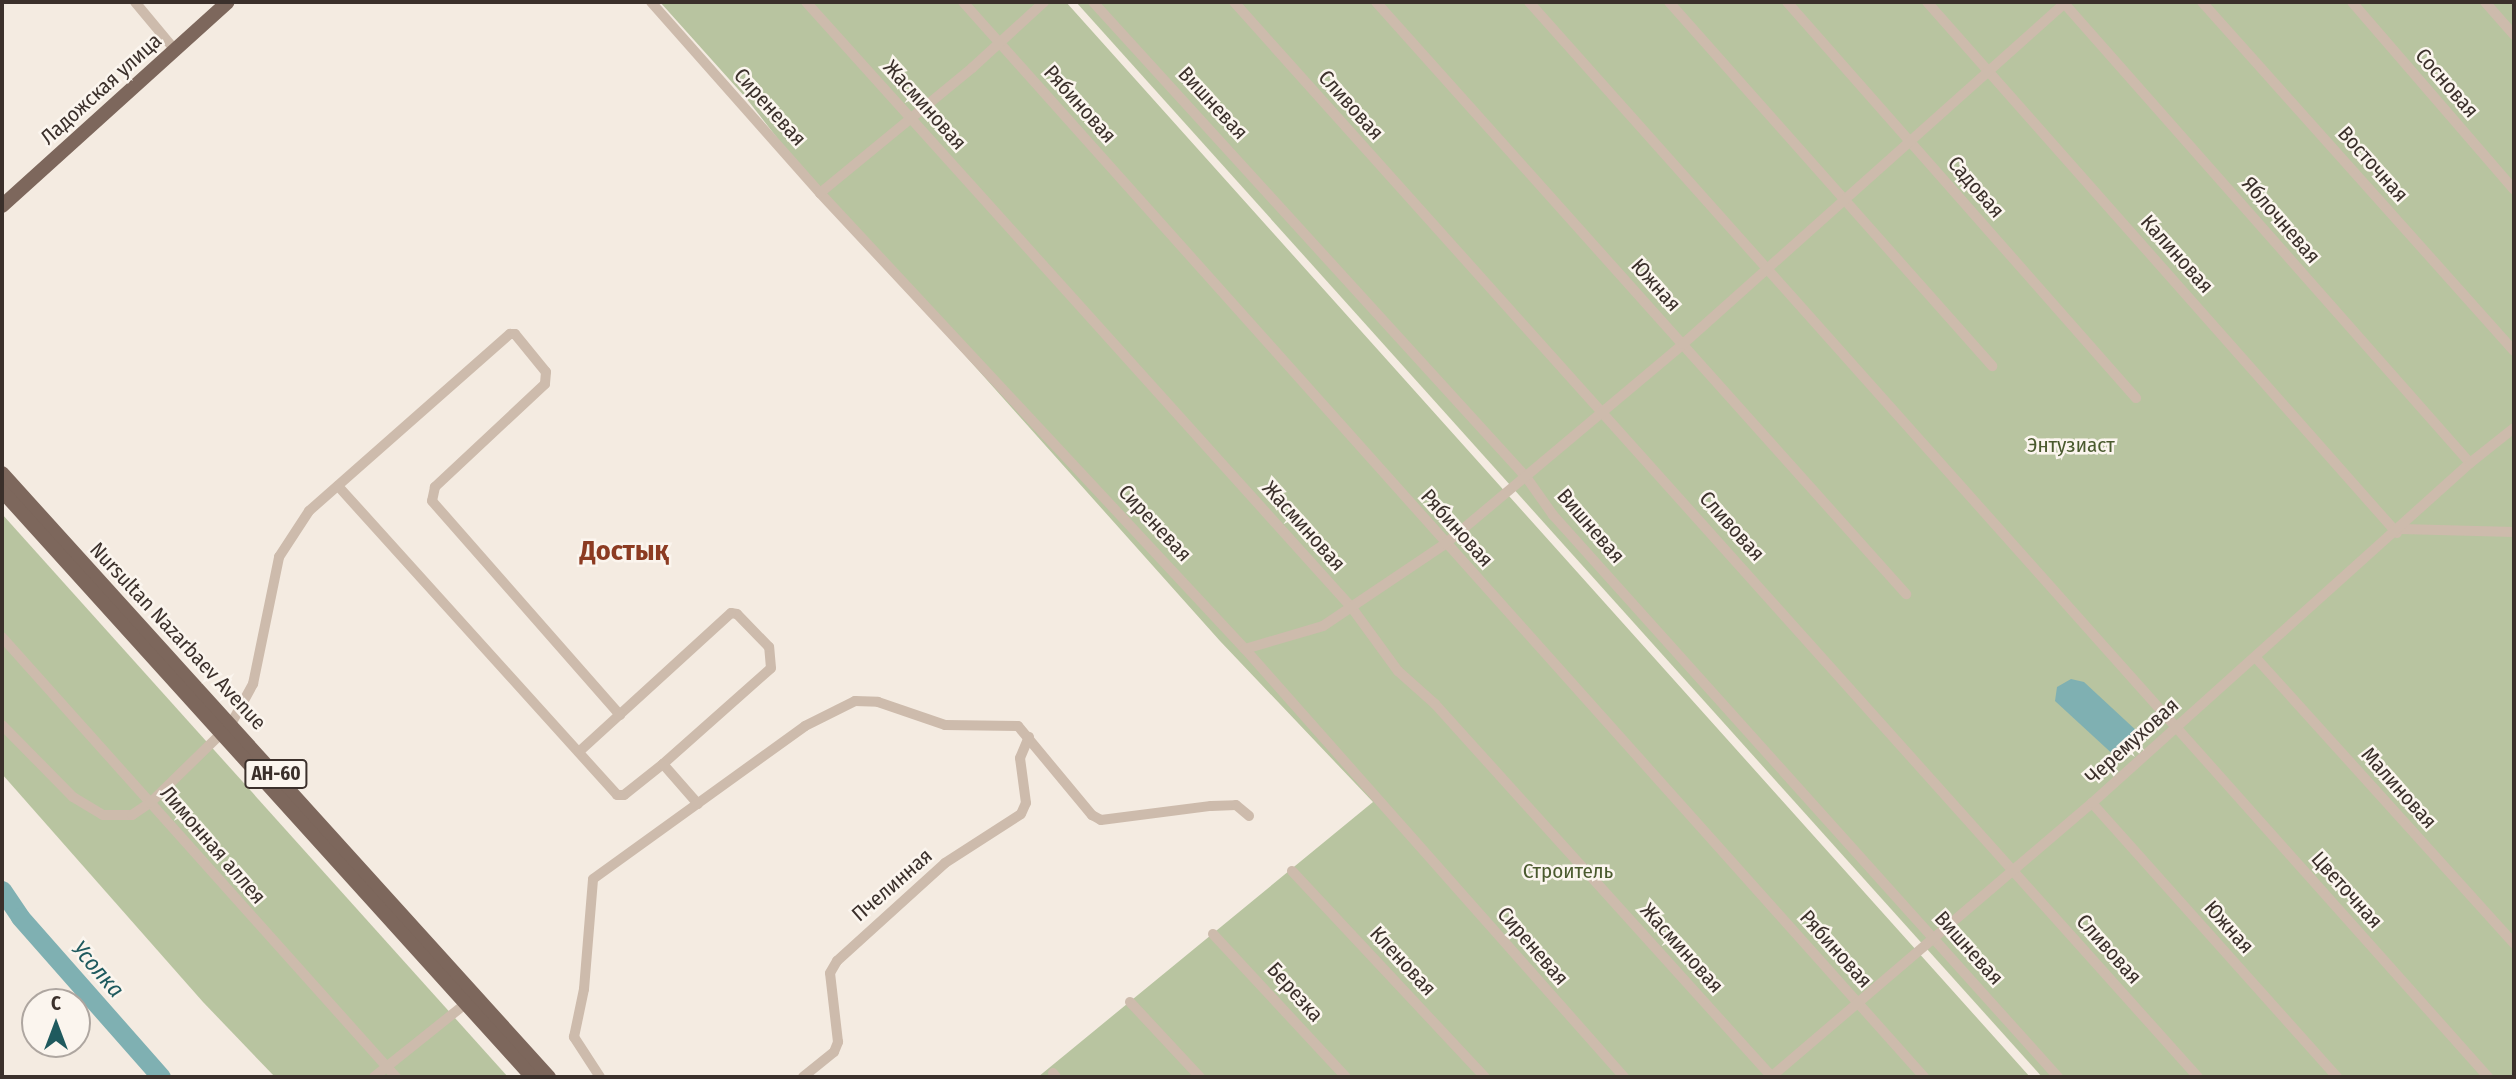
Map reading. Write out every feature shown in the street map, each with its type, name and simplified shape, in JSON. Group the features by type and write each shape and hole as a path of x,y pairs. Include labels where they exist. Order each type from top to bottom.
{"main road":[{"name":"Ладожская улица","path":"2,206 228,2"},
{"name":"Nursultan Nazarbaev Avenue","path":"2,473 549,1077"},
{"name":"Nursultan Nazarbaev Avenue","path":"2,491 532,1077"}],"street":[{"path":"135,2 175,50"},
{"name":"Сиреневая","path":"651,2 820,193 1245,649 1624,1077"},
{"name":"Жасминовая","path":"806,2 1352,608 1398,671 1435,705 1772,1077"},
{"name":"Рябиновая","path":"963,2 1924,1077"},
{"path":"820,193 1000,43 1044,2"},
{"name":"Вишневая","path":"1093,2 1526,477 1553,515 2058,1077"},
{"name":"Сливовая","path":"1234,2 2198,1077"},
{"name":"Южная","path":"1376,2 1906,594"},
{"name":"Цветочная","path":"1529,2 1765,271 2488,1077"},
{"path":"1669,2 1992,366"},
{"name":"Садовая","path":"1787,2 2136,398"},
{"name":"Калиновая","path":"1927,2 2399,531"},
{"path":"1245,649 1323,626 1445,544 1683,344 1990,73 2064,2"},
{"name":"Яблочневая","path":"2064,2 2470,463"},
{"name":"Восточная","path":"2202,2 2514,351"},
{"name":"Сосновая","path":"2352,2 2514,190"},
{"path":"2485,2 2514,35"},
{"path":"2,725 73,797 103,814 132,815 150,803 221,736 231,724 253,684 269,592 279,557 309,511 510,334 515,334 546,372 545,384 435,487 432,501 620,715"},
{"name":"Черемуховая","path":"1772,1077 2011,868 2092,803 2399,531 2470,463 2514,428"},
{"path":"338,486 617,795 624,795 663,764 771,668 769,647 737,614 731,613 579,752"},
{"path":"2399,531 2514,532"},
{"name":"Лимонная аллея","path":"2,637 396,1077"},
{"name":"Малиновая","path":"2256,658 2514,944"},
{"path":"600,1077 574,1037 584,989 589,887 593,879 805,726 855,701 878,702 945,725 1007,723 1029,737 1092,815 1101,820 1236,805 1249,816"},
{"name":"Пчелинная","path":"803,1077 834,1052 838,1042 830,973 837,961 945,863 1021,814 1026,803 1020,758 1029,737"},
{"path":"663,764 698,804"},
{"name":"Южная","path":"2092,803 2337,1077"},
{"name":"Кленовая","path":"1292,871 1485,1077"},
{"name":"Березка","path":"1213,934 1346,1077"},
{"path":"1130,1002 1200,1077"},
{"path":"374,1077 465,1004"}],"green space":[{"name":"Строитель","path":"660,2 1066,2 2030,1077 1038,1077 1373,802 1220,641 820,193 746,98"},
{"name":"Энтузиаст","path":"1076,2 2514,2 2514,1077 2042,1077"},
{"path":"2,514 508,1077 275,1077 203,1002 2,774"}],"water":[{"path":"2071,679 2084,682 2139,733 2143,742 2135,750 2118,759 2055,701 2057,687"}],"waterway":[{"name":"Усолка","path":"2,890 20,917 161,1077"}],"district":[{"name":"Достық","path":"624,551"}]}
